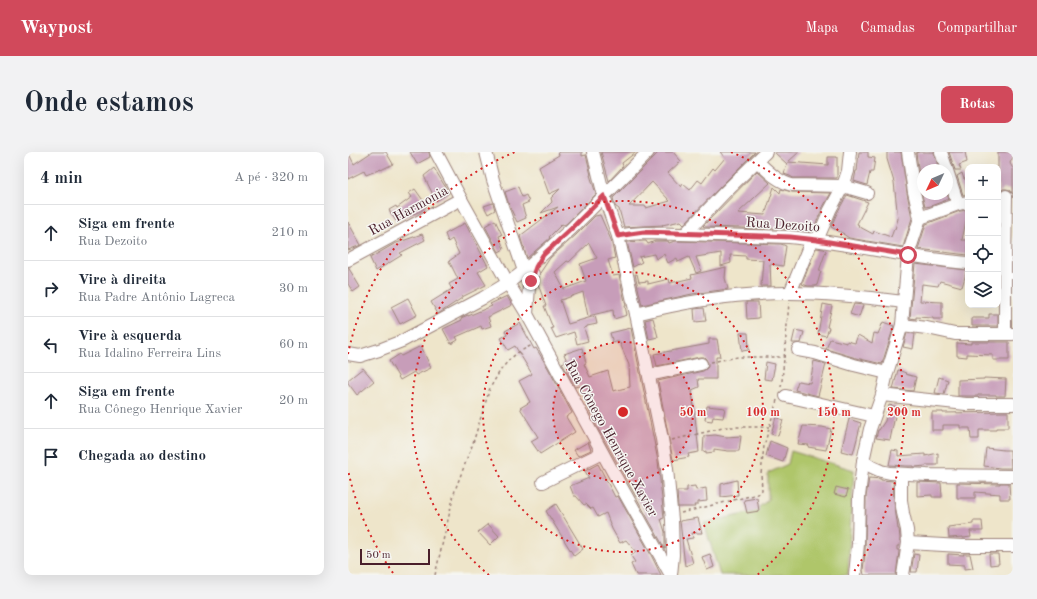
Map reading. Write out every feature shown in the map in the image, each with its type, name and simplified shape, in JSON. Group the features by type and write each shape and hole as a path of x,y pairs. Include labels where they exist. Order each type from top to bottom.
{"street":[{"name":"Rua Cônego Henrique Xavier","path":"436,152 460,198 527,314 602,453 671,575"},
{"path":"486,152 493,180 527,276 527,314"},
{"path":"593,152 604,196 618,236 649,375 667,469 672,515 673,554 671,575"},
{"path":"348,362 354,355 379,350 402,341 508,283 527,276 536,267 543,255 648,152"},
{"path":"686,233 766,152"},
{"path":"790,293 815,239 843,186 848,171 850,152"},
{"path":"855,575 858,544 859,497 866,443 882,396 902,325 908,255 920,218 914,192 908,152"},
{"path":"920,218 963,203 941,152"},
{"path":"758,161 785,184 843,186 867,193"},
{"path":"902,325 956,334 1009,334 1001,266 1006,195"},
{"name":"Rua Harmonia","path":"348,260 460,198"},
{"name":"Rua Dezoito","path":"618,236 644,232 774,236 815,239 908,255 965,263"},
{"path":"636,314 657,308 711,299 790,293 854,296 903,302"},
{"path":"798,350 815,353 887,374"},
{"path":"649,375 701,364"},
{"path":"781,393 874,416"},
{"path":"882,396 966,404 1013,404"},
{"path":"543,482 602,453"},
{"path":"863,461 882,471 901,474 1013,476"},
{"path":"901,474 901,500 908,543 906,575"},
{"path":"908,543 961,546 1013,546"}],"path":[{"path":"672,515 758,494 762,490 761,474 764,446 781,393 790,293"},
{"path":"435,575 456,490 472,446 490,388 508,361 540,339"},
{"path":"701,364 738,358 785,357"},
{"path":"662,442 728,427 769,427"}],"green space":[{"path":"791,451 854,470 848,575 720,575 704,523 753,512 768,500 768,473 788,464"}],"building":[{"path":"348,152 354,164 372,152 386,152 393,164 366,175 364,171 348,179"},
{"path":"410,152 429,152 430,157 417,164"},
{"path":"558,152 582,152 582,156 586,155 596,194 566,224 562,224 549,237 550,238 527,258 520,236 558,207 541,213 552,202 551,198 560,189 549,194 539,167 559,155"},
{"path":"601,152 636,152 622,163 623,166 609,181"},
{"path":"659,152 673,152 681,161 668,173 681,187 683,184 690,190 698,180 702,183 713,168 715,170 725,158 720,152 755,152 684,224 681,221 663,225 624,227 619,209 615,206 613,198","holes":["652,182 670,201 646,208 645,206 629,206"]},
{"path":"774,152 799,152 788,162 828,165 828,157 837,157 837,178 793,178 784,174 787,164"},
{"path":"859,152 868,152 868,157 875,158 873,172 870,172 867,185 854,181 857,171"},
{"path":"887,152 901,152 912,218 903,247 849,238 831,227 847,195 868,202 857,224 859,225 858,226 873,234 874,231 891,237 898,219 894,182 887,159"},
{"path":"934,152 937,164 917,164 916,153"},
{"path":"949,152 965,152 967,162 959,165 961,170 955,170"},
{"path":"998,152 1013,152 1013,157 1010,163 1013,169 1013,194 1010,190 1006,189 1001,191 1001,164 998,164"},
{"path":"434,168 449,193 436,201 424,176"},
{"path":"757,171 770,183 738,213 765,215 774,187 780,193 781,189 792,192 831,193 812,232 786,227 786,229 774,229 703,226"},
{"path":"962,173 965,179 965,195 963,195 957,176"},
{"path":"518,187 522,197 526,195 529,202 522,205 526,218 517,222 505,192"},
{"path":"415,189 427,206 421,211 396,221 389,210 396,206 397,208 412,197 409,193"},
{"path":"923,200 946,200 931,206 925,207"},
{"path":"493,203 495,210 488,214 484,206"},
{"path":"965,210 965,226 962,240 965,240 965,255 918,249 926,224"},
{"path":"600,215 611,240 615,258 608,260 613,276 619,275 627,315 614,319 613,310 588,316 583,292 560,300 568,324 595,316 597,324 584,328 588,341 577,344 574,332 556,338 551,328 553,328 544,306 546,306 538,284 540,273 550,258 595,216","holes":["589,243 597,258 580,264 586,281 564,289 555,272 567,261 569,262"]},
{"path":"495,220 502,235 499,236 504,249 499,252 485,226"},
{"path":"348,222 361,245 348,250"},
{"path":"465,223 488,266 478,272 486,285 462,297 438,314 431,302 452,289 449,284 458,279 449,261 459,254 452,239 448,242 445,234"},
{"path":"422,234 425,240 400,253 402,255 376,271 370,258 394,244"},
{"path":"646,241 648,244 655,241 668,241 669,243 675,241 781,244 786,246 783,266 770,264 771,286 761,286 763,260 746,259 746,256 730,255 731,263 721,266 721,253 696,257 701,271 696,273 689,257 678,262 677,258 668,263 664,254 656,259 654,254 639,257 642,262 633,267 627,242"},
{"path":"816,248 824,249 826,251 819,271 821,271 817,285 808,286 802,284"},
{"path":"915,264 965,270 965,277 962,287 940,281 938,286 922,284 920,301 942,302 942,319 910,318"},
{"path":"348,267 360,287 353,292 348,284"},
{"path":"726,267 725,278 728,289 692,294 642,305 635,274 637,274 639,282 648,281 648,284 669,279 670,283 692,278 691,275"},
{"path":"507,296 512,305 488,317 491,326 482,329 481,326 456,337 458,340 451,344 443,329 462,320 461,318 492,306 490,304"},
{"path":"408,298 417,315 400,324 391,307"},
{"path":"746,302 758,302 759,318 747,319"},
{"path":"823,304 832,306 827,327 829,328 826,336 818,334"},
{"path":"854,304 863,305 859,317 850,314"},
{"path":"704,308 706,321 695,322 694,309"},
{"path":"989,314 998,314 998,326 972,326 972,318 989,318"},
{"path":"653,318 658,337 649,339 645,320"},
{"path":"883,322 894,326 882,364 826,349 830,339 847,343 847,341 855,343 858,335 872,343 874,333 878,334"},
{"path":"520,323 534,349 536,348 548,368 572,413 566,417 575,432 540,454 531,441 538,437 520,408 530,402 519,381 532,374 515,346 508,350 501,338 507,335 505,331"},
{"path":"631,328 658,461 664,518 661,519 665,532 665,549 592,418 580,386 575,387 562,363 567,361 564,354 582,348 586,363 584,364 590,377 608,371 613,391 630,387 629,365 619,341 613,343 610,333"},
{"path":"795,330 804,332 801,343 792,343"},
{"path":"740,333 748,333 749,350 742,351"},
{"path":"907,333 915,334 913,349 903,347"},
{"path":"709,339 717,339 720,357 716,357 716,379 698,379 699,387 692,390 699,452 688,454 689,457 673,460 658,381 703,371 708,367 708,363 704,357 700,357 657,366 654,354 709,344"},
{"path":"971,342 1009,342 1009,360 993,360 993,355 967,354 967,357 957,356 957,343 971,344"},
{"path":"421,346 431,368 416,375 414,372 400,380 389,361 400,354 401,356"},
{"path":"814,361 826,364 818,396 795,390 798,381 810,383"},
{"path":"766,362 775,364 772,380 764,379"},
{"path":"363,368 374,381 357,395 348,383 348,380"},
{"path":"898,370 916,377 913,391 893,389"},
{"path":"939,377 948,380 944,394 935,393"},
{"path":"984,378 1006,379 1005,396 958,396 958,380"},
{"path":"889,405 897,407 890,440 876,438 878,430 885,421"},
{"path":"707,406 725,408 723,418 713,417 712,421 705,420"},
{"path":"932,412 1008,412 1008,428 979,430 979,439 971,439 970,428 960,428 960,425 943,425 943,430 932,430"},
{"path":"776,417 783,420 778,436 771,434"},
{"path":"849,419 861,423 853,454 841,451"},
{"path":"803,426 831,429 826,450 808,447 809,445 798,444"},
{"path":"715,435 726,437 741,436 739,451 714,449 714,452 703,452 704,436"},
{"path":"770,441 787,448 783,462 766,456"},
{"path":"588,442 591,450 578,456 574,450"},
{"path":"986,448 1010,450 1011,468 984,466"},
{"path":"892,450 898,451 898,456 925,454 925,456 938,453 938,465 913,467 889,465"},
{"path":"598,464 615,497 618,496 661,575 636,575 631,564 635,562 631,556 636,552 626,540 620,543 612,529 606,513 598,517 593,508 591,509 586,504 584,505 576,496 574,496 570,486 589,478 585,471"},
{"path":"869,478 893,481 894,501 900,538 899,546 897,546 897,550 899,550 899,552 896,575 864,575 866,497"},
{"path":"737,480 738,495 721,497 721,484"},
{"path":"917,482 941,483 942,497 932,497 932,495 917,496"},
{"path":"957,483 1009,483 1010,499 1000,499 1000,494 975,492 975,498 957,498"},
{"path":"695,486 696,490 706,488 707,501 698,502 698,505 694,505 695,507 678,507 677,491 687,491 687,487"},
{"path":"836,487 848,490 846,497 834,494"},
{"path":"757,498 759,511 747,513 744,500"},
{"path":"556,504 583,549 574,556 546,511"},
{"path":"698,518 702,533 692,533 693,538 686,539 693,563 685,566 680,521"},
{"path":"973,521 982,521 983,531 970,531 971,537 949,538 948,527 973,524"},
{"path":"488,524 499,536 490,545 478,532"},
{"path":"710,554 714,567 707,570 702,557"},
{"path":"914,554 919,555 917,572 911,572"},
{"path":"948,554 970,554 973,568 965,569 965,565 948,564"},
{"path":"989,554 998,554 999,564 990,565"}],"route":[{"path":"531,281 536,267 543,255 604,196 618,236 644,232 790,237 908,255"}]}
